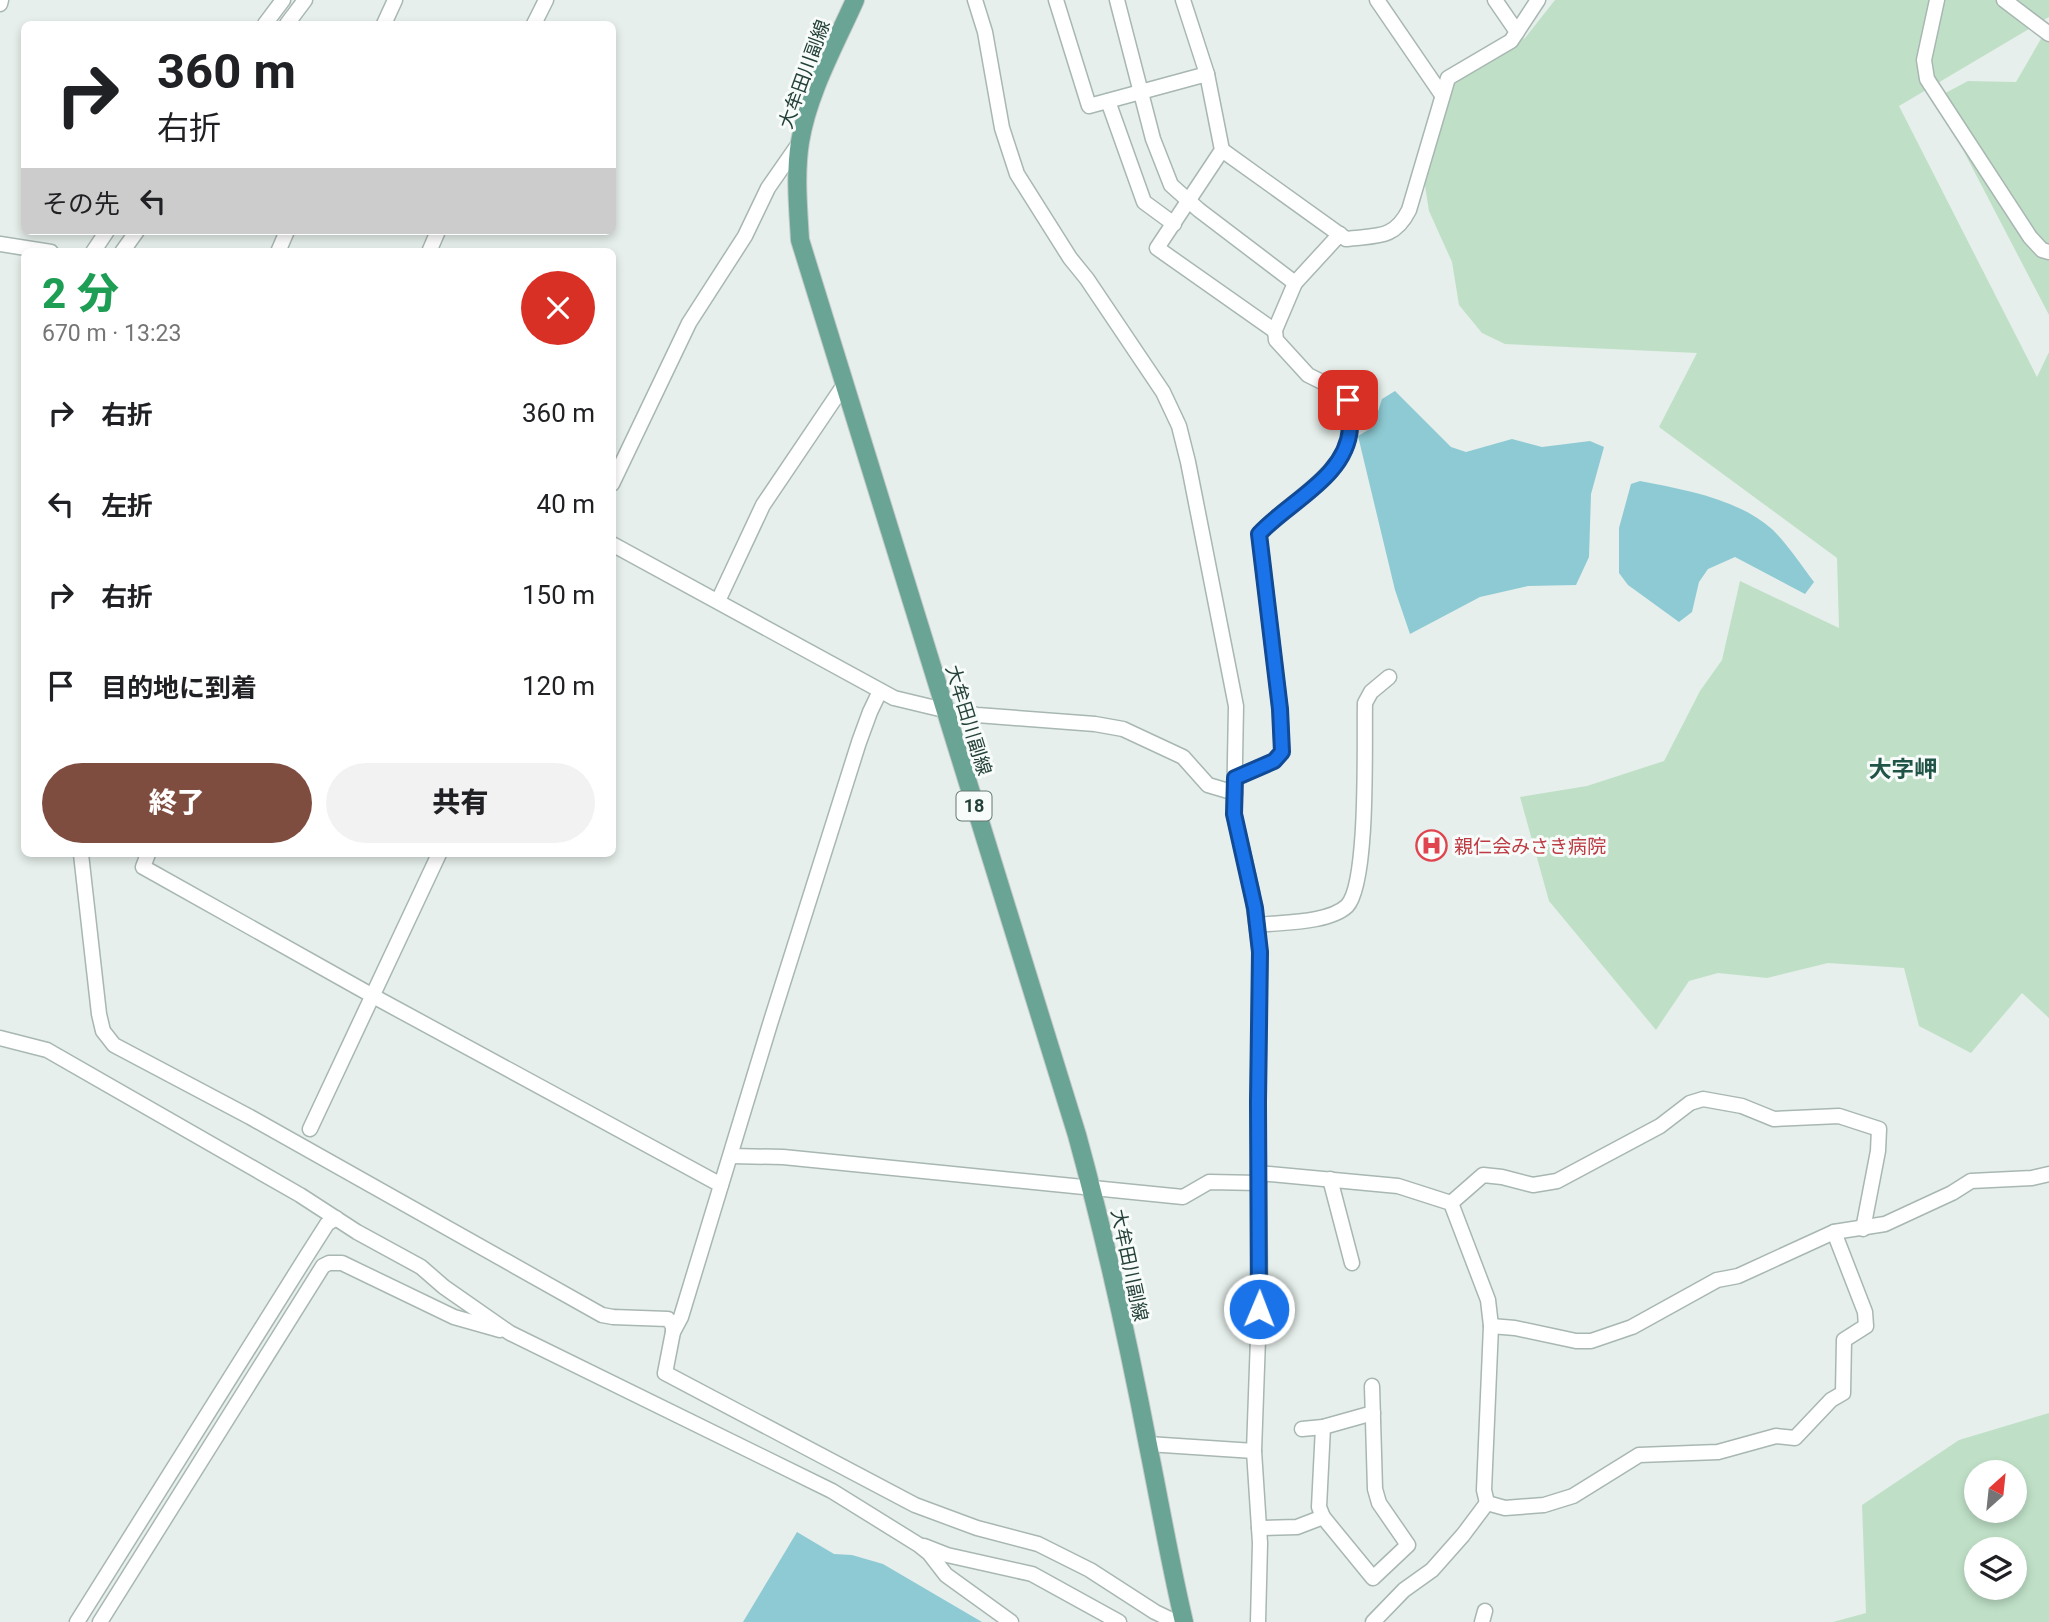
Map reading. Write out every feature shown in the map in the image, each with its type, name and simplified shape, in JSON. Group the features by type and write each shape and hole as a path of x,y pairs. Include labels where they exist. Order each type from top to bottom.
{"main road":[{"name":"大牟田川副線","path":"855,0 829,59 801,141 797,188 800,240 1092,1188 1184,1622"}],"street":[{"path":"267,21 283,0"},
{"path":"289,21 305,0"},
{"path":"386,21 396,0"},
{"path":"536,21 546,0"},
{"path":"975,0 985,32 1002,128 1017,174 1172,409 1188,462 1236,706 1234,814 1258,925 1261,987 1258,1102 1260,1282 1254,1451 1259,1521 1258,1622"},
{"path":"1056,0 1089,106 1207,74"},
{"path":"1117,0 1153,139 1171,185 1295,283"},
{"path":"1377,0 1442,95"},
{"path":"1495,0 1517,32"},
{"path":"1222,150 1346,239 1391,232 1402,223 1409,210 1448,78 1511,41 1538,0"},
{"path":"1937,0 1924,60 1927,79 2031,237 2042,250 2049,252"},
{"path":"2004,0 2049,34"},
{"path":"1188,1 1207,74 1222,150 1157,248 1275,331"},
{"path":"1108,102 1144,202 1174,224"},
{"path":"616,476 689,323 745,236 768,188 801,141"},
{"path":"1235,778 1274,761 1282,752 1280,709 1259,534 1329,473 1346,445 1350,427 1348,400 1340,386 1324,383 1308,375 1276,340 1275,331 1295,283 1340,234"},
{"path":"0,244 26,248"},
{"path":"718,601 763,505 844,385"},
{"path":"616,546 894,698 977,715 1096,724 1123,729 1183,757 1208,785 1235,793"},
{"path":"1258,925 1327,917 1348,905 1359,879 1362,847 1365,703 1371,692 1389,677"},
{"path":"673,1332 681,1317 859,742 880,691"},
{"path":"81,857 99,1014 103,1031 114,1045 250,1117 602,1315 668,1320 673,1326 673,1332 665,1373 915,1505 977,1528 1038,1544 1090,1570 1154,1612 1176,1622"},
{"path":"147,857 143,867 373,996 722,1185"},
{"path":"310,1129 438,857"},
{"path":"0,1038 47,1051 421,1267 444,1287 510,1332 832,1491 919,1545 946,1575 1011,1622"},
{"path":"1451,1203 1483,1175 1533,1185 1557,1181 1660,1126 1690,1103 1703,1099 1742,1106 1774,1119 1839,1116 1879,1129 1878,1151 1863,1229"},
{"path":"731,1156 783,1157 1183,1197 1209,1182 1259,1178 1330,1179 1398,1186 1451,1203"},
{"path":"1491,1326 1516,1328 1576,1341 1591,1341 1632,1327 1717,1280 1738,1276 1834,1232 1885,1224 1952,1193 1971,1181 2032,1178 2049,1174"},
{"path":"1330,1179 1352,1263"},
{"path":"1373,1622 1404,1590 1432,1570 1487,1503 1484,1490 1484,1449 1491,1326 1488,1300 1451,1203"},
{"path":"77,1622 327,1224 336,1218"},
{"path":"1487,1503 1505,1508 1553,1502 1573,1496 1639,1455 1718,1452 1776,1436 1796,1438 1831,1400 1843,1393 1844,1340 1866,1326 1865,1312 1834,1232"},
{"path":"100,1622 323,1266 342,1262 454,1317 510,1332"},
{"path":"1322,1427 1319,1507 1323,1517 1373,1578 1408,1545 1377,1496 1372,1386"},
{"path":"1302,1429 1322,1427 1373,1413"},
{"path":"1148,1444 1254,1451"},
{"path":"1259,1521 1297,1527 1323,1517"},
{"path":"919,1545 947,1555 1032,1574 1119,1622"}],"green space":[{"path":"1555,0 2049,0 2049,17 1899,106 2037,377 2049,352 2049,1018 2022,993 1971,1053 1919,1026 1904,968 1828,963 1767,978 1718,973 1689,981 1656,1030 1549,901 1520,797 1587,786 1664,761 1700,691 1722,660 1740,581 1839,628 1837,558 1659,427 1697,353 1505,344 1482,333 1459,305 1452,262 1429,211 1424,179 1437,107 1471,58 1525,38"},
{"path":"2049,25 2049,315 1936,98 1968,81 2016,82"},
{"path":"2049,1413 2049,1622 1833,1622 1866,1613 1862,1505 1959,1440"}],"water":[{"path":"1395,391 1451,447 1466,452 1512,439 1542,447 1590,441 1604,447 1591,494 1589,557 1576,585 1528,586 1480,597 1410,634 1395,590 1358,436 1373,427 1382,399"},
{"path":"1640,481 1710,497 1759,519 1773,530 1814,582 1805,594 1735,557 1708,569 1699,582 1692,612 1679,622 1628,585 1619,573 1619,528 1631,484"},
{"path":"797,1532 834,1554 852,1555 883,1564 982,1622 743,1622"}],"place":[{"name":"親仁会みさき病院","path":"1431,846"}],"district":[{"name":"大字岬","path":"1903,769"}],"route":[{"path":"1259,1309 1260,952 1252,892 1234,814 1235,778 1274,761 1282,752 1280,709 1259,534 1329,473 1346,445 1350,427 1348,400"}]}
